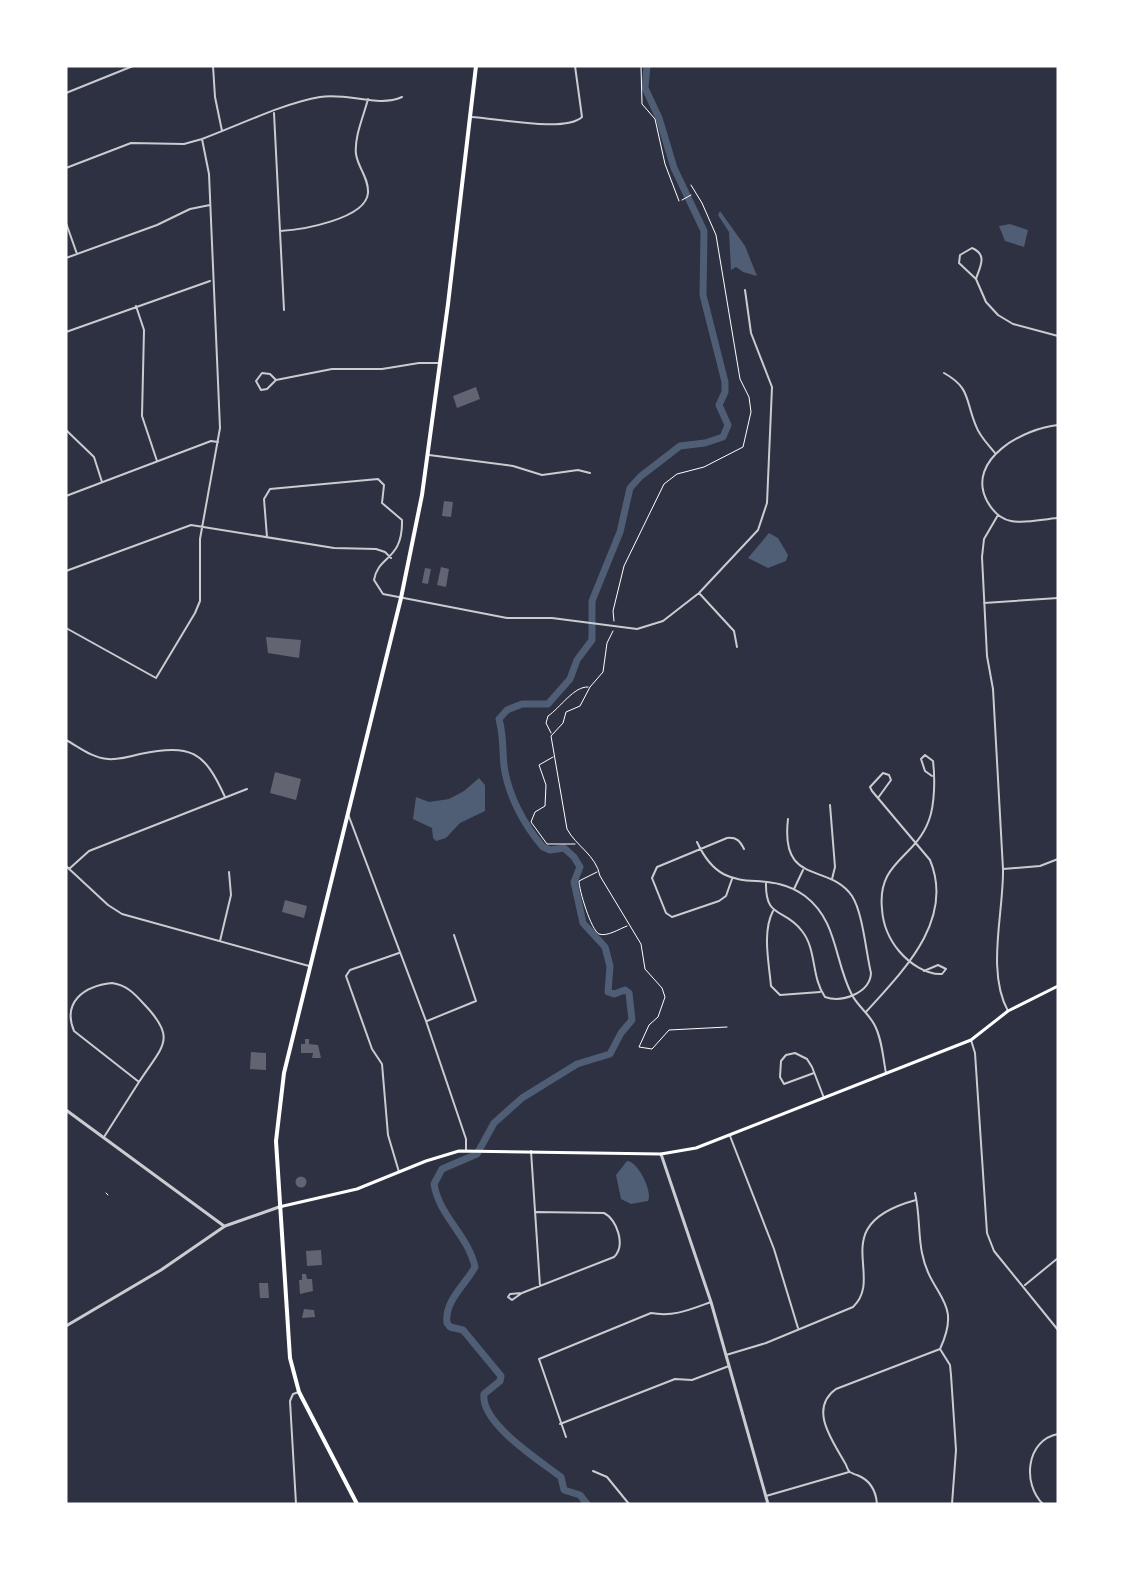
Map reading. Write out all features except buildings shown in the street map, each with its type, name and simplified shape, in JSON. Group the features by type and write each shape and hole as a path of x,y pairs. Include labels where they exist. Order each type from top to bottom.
{"main road":[{"path":"357,1504 299,1392 290,1358 276,1141 283,1076 401,598 429,455 476,66"},
{"path":"279,1207 357,1189 399,1172 466,1150 661,1154 696,1148 971,1040 1008,1011 1058,986"}],"street":[{"path":"66,93 133,66"},
{"path":"213,66 215,97 222,131"},
{"path":"471,117 549,124 578,121 582,117 582,109 575,66"},
{"path":"714,66 733,66"},
{"path":"66,168 131,143 184,144 202,139 319,97 340,94 391,102 402,97"},
{"path":"280,231 315,226 356,211 363,206 368,196 368,183 356,154 356,145 368,99"},
{"path":"273,113 284,310"},
{"path":"66,628 156,678 200,601 200,539 220,428 209,174 202,139"},
{"path":"66,258 157,225 190,209 210,205"},
{"path":"66,223 77,254"},
{"path":"976,279 982,265 982,258 979,252 972,248 960,255 959,263 976,279 986,302 998,315 1013,324 1058,336"},
{"path":"66,332 212,280"},
{"path":"267,537 264,499 270,489 378,479 384,485 382,503 402,519 401,539 397,551 380,565 374,580 382,594 507,618 552,618 613,628 637,629 663,621 699,593 758,530 767,503 772,387 751,333 744,290"},
{"path":"136,306 144,330 142,416 157,461"},
{"path":"276,380 270,374 262,373 256,381 261,390 267,389 276,380 332,369 382,369 419,363 441,363"},
{"path":"944,373 959,381 964,388 980,435 996,454"},
{"path":"1058,425 1036,428 1021,434 996,454 986,466 982,478 983,494 998,515 1010,521 1023,522 1058,518"},
{"path":"66,430 94,457 102,482"},
{"path":"66,496 211,441 218,442"},
{"path":"429,455 513,466 542,475 578,470 590,474"},
{"path":"998,515 982,546 987,656 993,689 1003,889 998,937 1000,990 1008,1011"},
{"path":"66,571 180,527 204,526 334,548 376,549 385,552 390,558"},
{"path":"699,593 734,631 737,647"},
{"path":"984,603 1058,598"},
{"path":"66,740 99,758 110,759 170,748 194,753 211,768 225,797"},
{"path":"924,971 938,964 946,969 942,975 924,971 892,942 885,926 881,899 885,875 916,843 928,822 932,808 933,761 925,755 921,759 921,764 932,776"},
{"path":"866,1012 910,960 924,939 938,898 936,874 930,860 878,798 870,787 871,783 884,773 889,775 891,780 878,798"},
{"path":"247,789 89,851 68,867 122,914 309,966"},
{"path":"830,805 835,867 832,879"},
{"path":"348,814 426,1021 466,1139 466,1150"},
{"path":"766,882 766,902 773,911 801,930 811,952 821,992 825,997 834,1001 852,995 870,982 871,973 853,898 832,879 803,870 791,851 787,830 788,819"},
{"path":"732,879 726,896 719,901 681,916 672,917 666,913 652,878 654,871 662,865 700,848 734,837 741,842 744,849"},
{"path":"697,842 714,869 732,879 766,882 794,889 812,902 825,918 852,995 866,1012 878,1033 886,1073"},
{"path":"1002,869 1040,866 1058,858"},
{"path":"794,889 803,870"},
{"path":"220,941 231,895 229,872"},
{"path":"773,911 768,921 771,986 780,995 821,992"},
{"path":"426,1021 476,1001 454,935"},
{"path":"399,953 350,970 346,976 372,1049 382,1064 388,1135 399,1172"},
{"path":"104,1137 162,1047 165,1031 162,1024 134,993 119,984 103,984 80,995 70,1011 74,1031 139,1082"},
{"path":"971,1040 975,1053 987,1233 994,1251 1058,1330"},
{"path":"814,1073 784,1084 780,1077 781,1061 791,1053 810,1062 824,1098"},
{"path":"66,1110 225,1226"},
{"path":"730,1136 774,1249 798,1328"},
{"path":"531,1151 540,1286"},
{"path":"661,1154 711,1302 768,1504"},
{"path":"849,1472 833,1443 824,1418 824,1402 829,1395 850,1384 940,1349 947,1333 949,1316 925,1265 915,1193"},
{"path":"726,1355 766,1343 798,1328 842,1312 858,1303 863,1285 862,1246 869,1227 885,1212 917,1200"},
{"path":"66,1326 151,1276 225,1226 279,1207"},
{"path":"522,1293 614,1257 621,1245 610,1216 604,1213 536,1212"},
{"path":"1024,1286 1058,1258"},
{"path":"566,1437 538,1359 651,1313 667,1316 681,1314 711,1302"},
{"path":"940,1349 950,1365 951,1375 956,1450 952,1504"},
{"path":"560,1424 675,1379 692,1380 729,1366"},
{"path":"296,1504 290,1401 293,1394 299,1392"},
{"path":"1043,1504 1032,1487 1031,1457 1042,1440 1058,1434"},
{"path":"593,1471 608,1478 629,1504"},
{"path":"766,1496 849,1472 860,1476 872,1487 877,1504"}],"path":[{"path":"641,66 640,88 643,97 641,102 655,119 665,164 679,201"},
{"path":"691,185 716,235 730,330 740,379 748,390 751,412 743,447 704,467 677,474 661,489 655,506 624,566 613,611 613,628 607,643 603,672 590,687 583,702 566,712 563,723 552,734 551,745 567,829 577,843 585,849 599,871 640,944 645,969 662,987 665,997 658,1017 649,1025 639,1047 652,1049 669,1030 728,1027"},
{"path":"682,200 691,195"},
{"path":"552,734 547,729 548,716 557,711 561,703 578,688 590,687"},
{"path":"554,755 539,765 546,785 545,806 536,812 531,822 547,844 568,846 577,843"},
{"path":"599,871 579,881 584,895 584,907 596,931 607,935 628,925"},
{"path":"66,1147 66,1202"}],"water":[{"path":"720,211 745,246 757,276 743,272 736,267 731,270 729,232 718,215"},
{"path":"1010,224 1028,230 1024,247 1005,241 999,226"},
{"path":"769,533 778,538 788,555 786,561 768,568 748,558"},
{"path":"479,778 485,785 485,811 460,823 446,838 436,841 433,838 432,828 413,819 416,797 429,802 449,799 464,791"},
{"path":"627,1161 636,1166 644,1178 648,1201 631,1204 621,1199 616,1175"}],"waterway":[{"path":"587,1504 580,1495 564,1490 561,1477 501,1429 485,1405 484,1394 500,1381 501,1376 463,1330 450,1327 447,1323 452,1300 475,1267 466,1245 442,1206 434,1184 442,1169 477,1154 494,1123 522,1098 577,1064 610,1054 621,1033 632,1020 629,993 625,990 614,994 608,992 610,966 605,947 583,923 574,882 580,867 574,857 564,848 550,850 543,847 529,829 513,799 504,766 499,719 507,710 522,704 548,704 570,679 577,660 592,640 592,601 620,532 630,488 641,476 680,446 705,443 723,437 728,425 719,405 725,392 725,382 703,295 704,231 674,168 659,118 645,88 647,66"}]}
